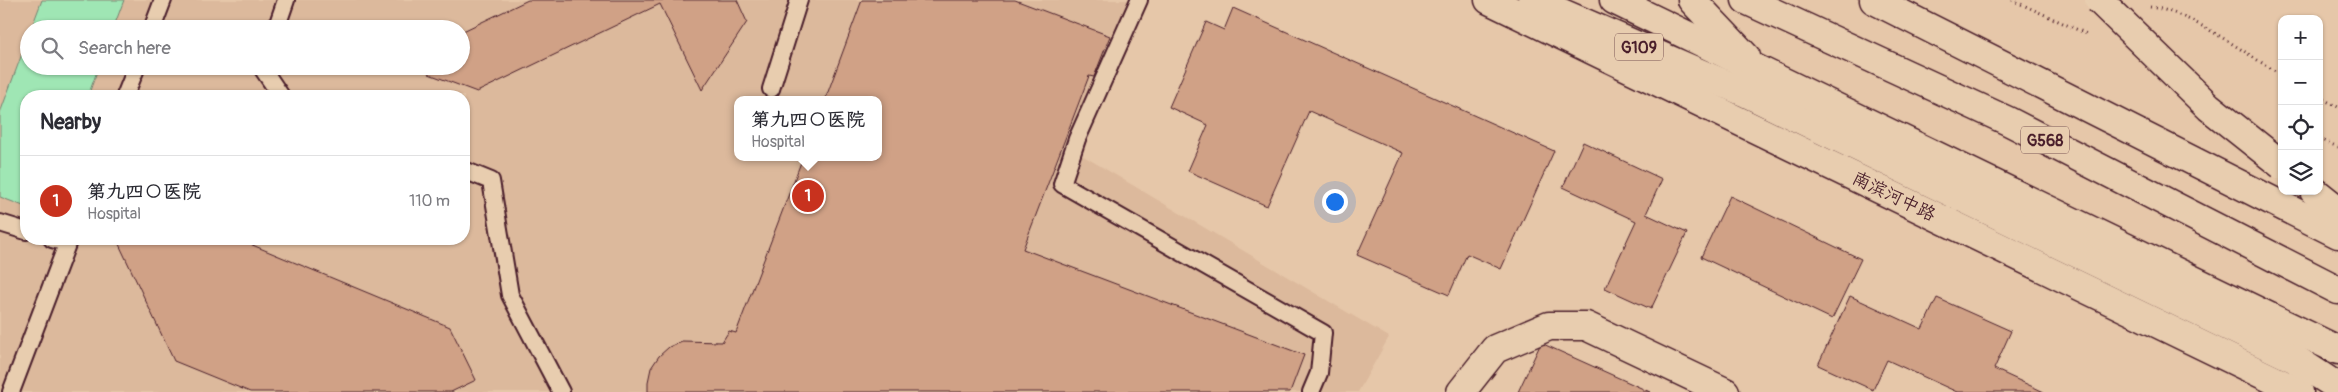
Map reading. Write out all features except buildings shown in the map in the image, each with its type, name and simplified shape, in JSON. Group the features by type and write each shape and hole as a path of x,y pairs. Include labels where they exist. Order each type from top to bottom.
{"main road":[{"name":"南滨河中路","path":"1488,0 2299,392"},
{"name":"G109","path":"1532,0 1746,93 2295,359 2338,387"},
{"path":"1614,0 2338,350"},
{"path":"1692,0 1758,70"},
{"name":"G568","path":"1746,0 2008,121 2338,290"},
{"path":"1874,0 2338,234"},
{"path":"2099,0 2209,107 2278,162"},
{"path":"2319,195 2338,210"},
{"path":"1461,392 1495,349 1549,326 1586,326 1725,392"}],"lane":[{"path":"156,20 164,0"},
{"path":"279,20 286,0"},
{"path":"771,89 799,0"},
{"path":"1139,0 1077,139 1062,184 1322,333 1319,373 1311,392"},
{"path":"127,90 133,75"},
{"path":"267,75 277,90"},
{"path":"470,172 491,181 510,295 561,392"},
{"path":"0,223 20,229"},
{"path":"11,392 61,245"}],"path":[{"path":"2146,6 2164,8 2195,22 2278,73"},
{"path":"2323,99 2338,108"},
{"path":"2323,141 2338,148"}],"shaded area":[{"path":"0,0 1148,0 1080,154 1389,337 1358,392 0,392"}],"green space":[{"path":"42,0 124,0 116,20 34,20"},
{"path":"20,59 20,75 96,75 90,90 20,90 20,205 0,197 0,113"}],"place":[{"name":"第九四〇医院","path":"808,196"}]}
